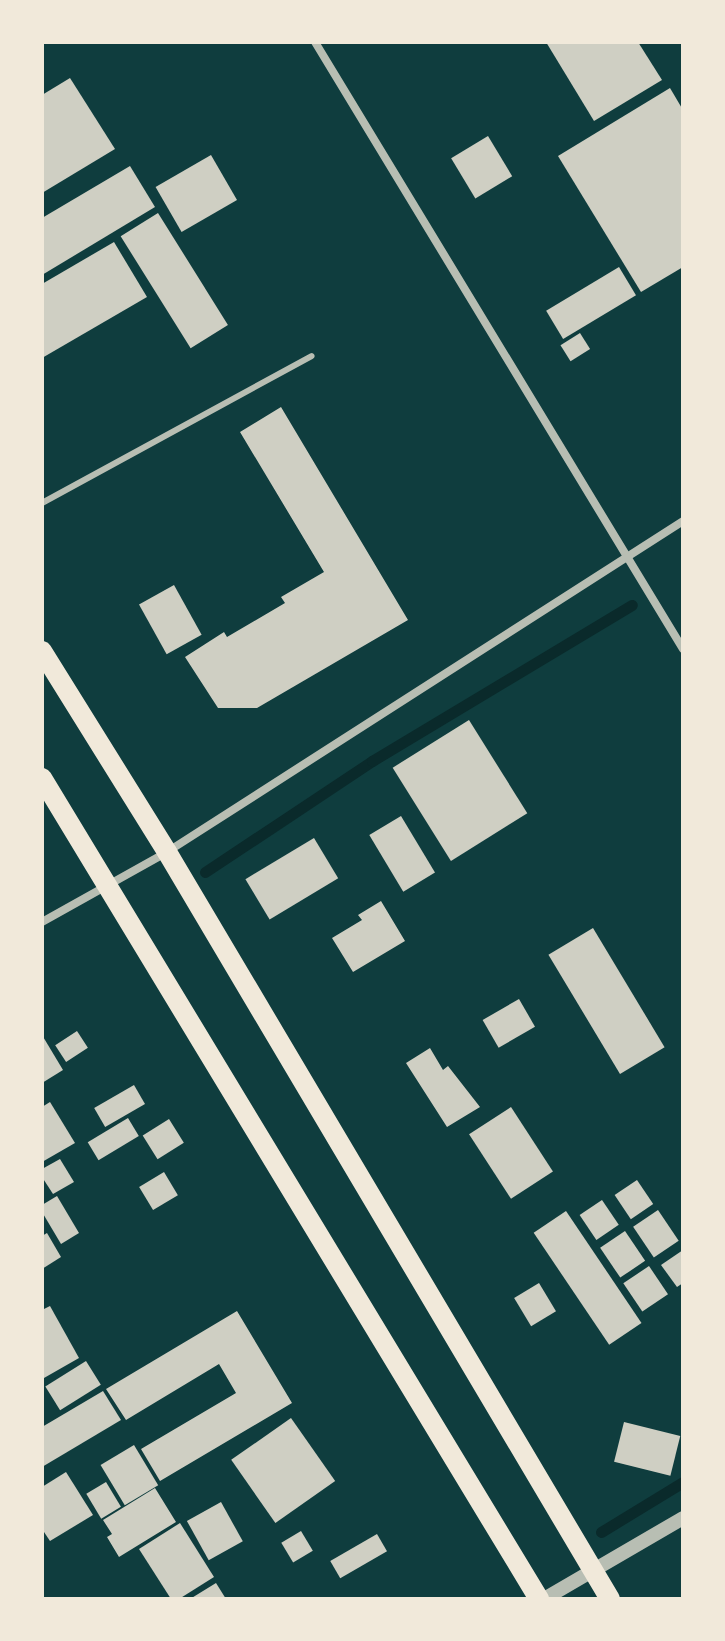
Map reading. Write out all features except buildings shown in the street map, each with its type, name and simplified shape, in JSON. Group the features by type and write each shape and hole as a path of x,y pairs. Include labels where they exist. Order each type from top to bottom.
{"main road":[{"path":"42,651 167,852 610,1599"},
{"path":"42,778 542,1599"}],"street":[{"path":"315,42 683,649"},
{"path":"42,922 167,852 683,521"},
{"path":"542,1599 683,1518"}],"lane":[{"path":"42,503 312,356"}],"waterway":[{"path":"205,872 372,761 632,605"},
{"path":"601,1532 683,1482"}]}
